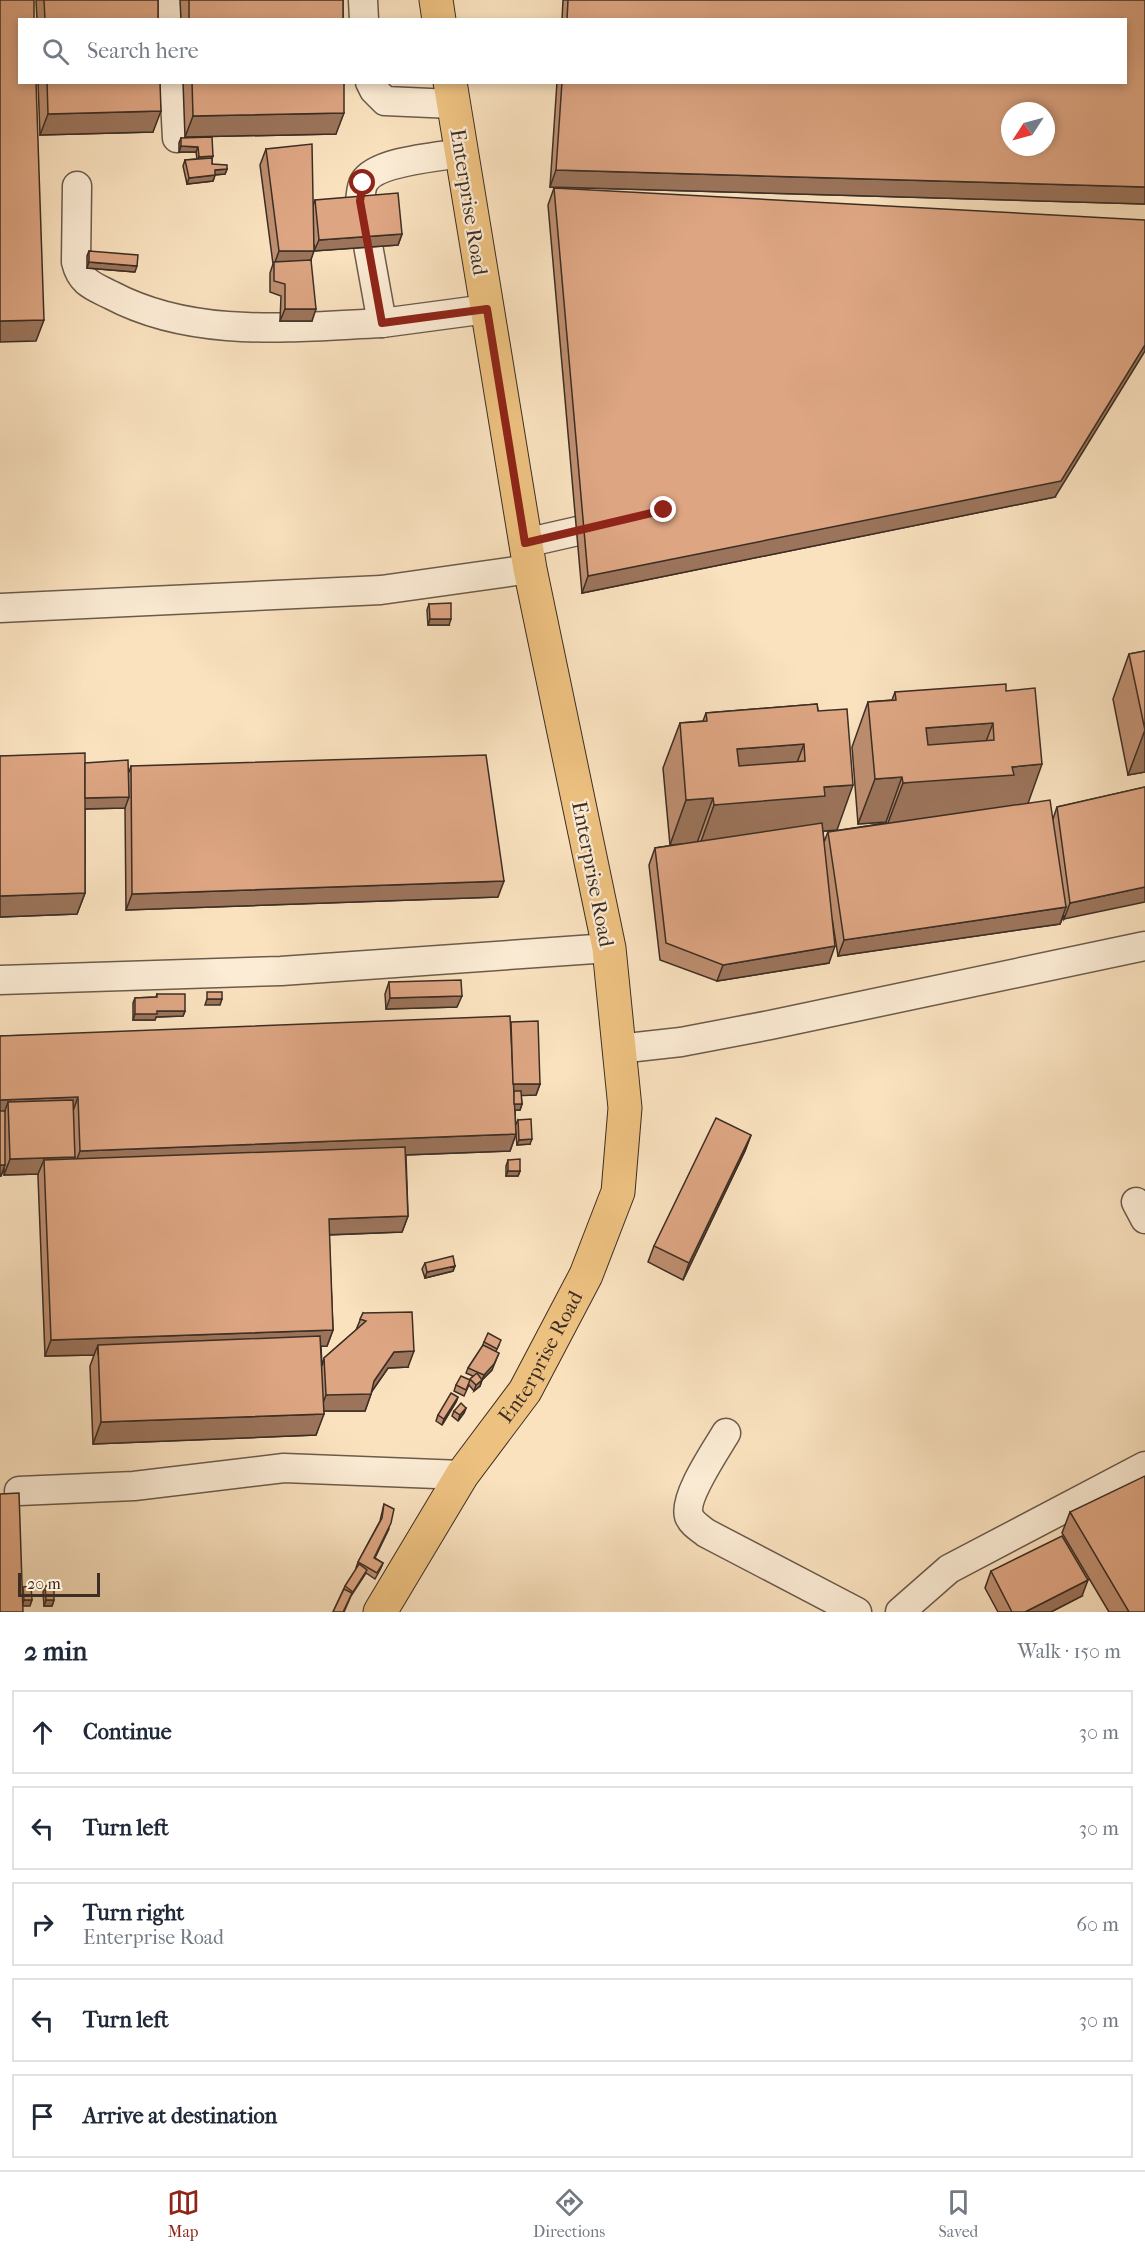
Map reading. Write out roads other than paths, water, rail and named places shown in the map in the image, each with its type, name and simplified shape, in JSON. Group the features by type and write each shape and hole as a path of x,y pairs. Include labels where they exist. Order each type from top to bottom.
{"main road":[{"path":"436,0 439,18"},
{"name":"Enterprise Road","path":"380,1612 462,1475 525,1391 586,1275 618,1192 625,1108 609,948 528,556 451,93"}],"street":[{"path":"170,0 171,18"},
{"path":"363,0 364,18"},
{"path":"174,84 177,138"},
{"path":"371,84 385,101 451,93"},
{"path":"382,323 360,201 363,183 373,173 389,166 461,153"},
{"path":"78,186 76,262 79,274 86,282 128,304 163,315 225,326 261,328 382,323 487,309"},
{"path":"0,608 381,590 528,556 634,518"},
{"path":"618,1049 681,1042 770,1025 1145,946"},
{"path":"0,980 281,971 609,948"},
{"path":"726,1433 693,1491 688,1514 694,1524 706,1533 857,1612"},
{"path":"901,1612 949,1569 1145,1466"},
{"path":"18,1491 134,1486 284,1468 462,1475"}]}
